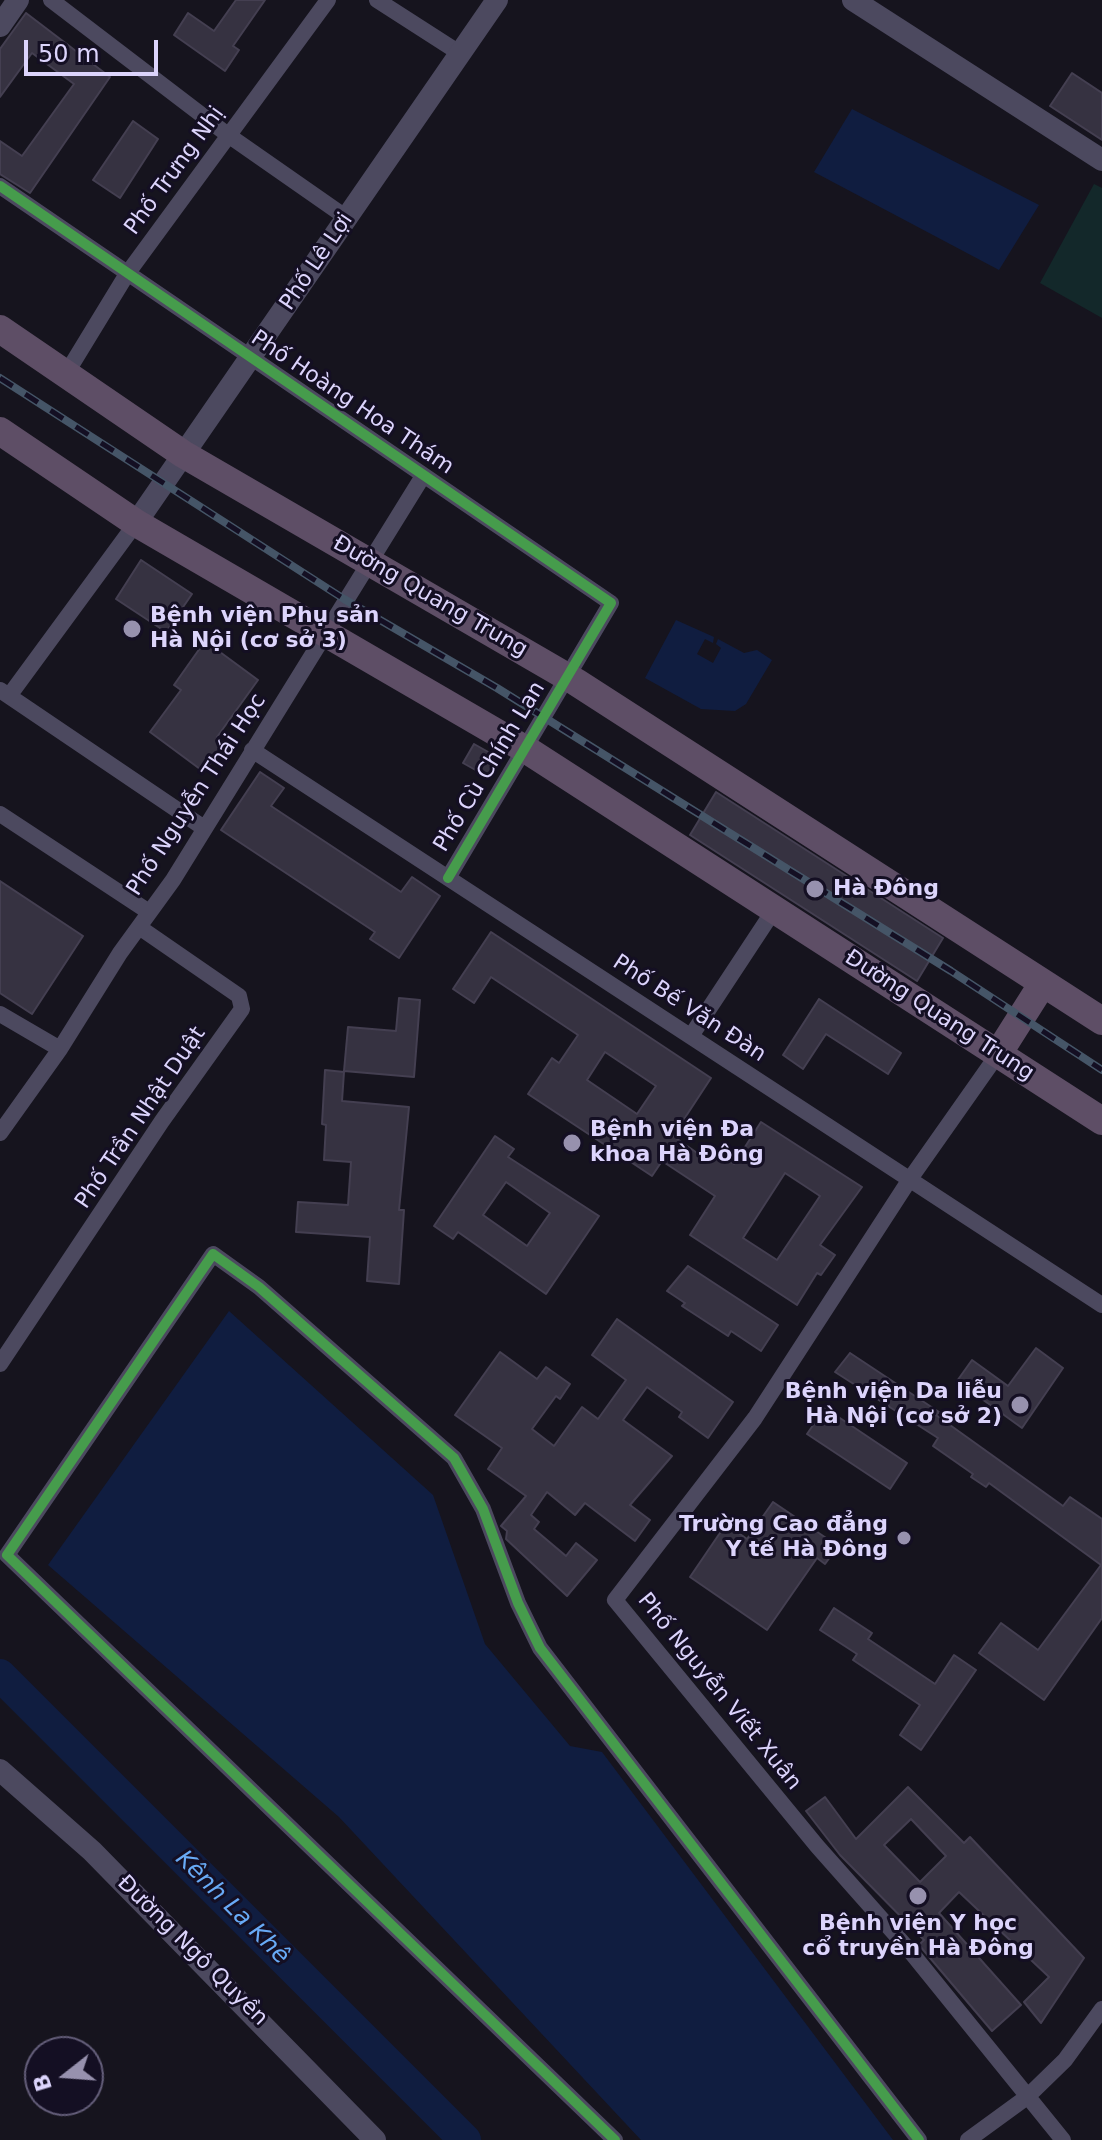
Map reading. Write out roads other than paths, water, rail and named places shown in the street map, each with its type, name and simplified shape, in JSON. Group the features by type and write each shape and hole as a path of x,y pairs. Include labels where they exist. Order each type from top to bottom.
{"highway":[{"name":"Đường Quang Trung","path":"0,329 183,454 567,677 1102,1021"},
{"name":"Đường Quang Trung","path":"0,431 136,523 522,748 1102,1121"},
{"path":"998,1054 1043,983"}],"street":[{"path":"0,26 18,0"},
{"path":"51,0 228,135 347,218"},
{"name":"Phố Trưng Nhị","path":"66,374 127,274 328,0"},
{"path":"377,0 461,54"},
{"name":"Phố Lê Lợi","path":"136,523 497,0"},
{"path":"868,4 1102,160"},
{"name":"Phố Hoàng Hoa Thám","path":"0,186 611,603 567,677"},
{"name":"Phố Nguyễn Thái Học","path":"0,1133 60,1049 204,828 327,635 423,476"},
{"path":"136,523 4,693 204,828"},
{"name":"Phố Cù Chính Lan","path":"448,878 522,748 567,677"},
{"name":"Phố Bế Văn Đàn","path":"252,750 1102,1305"},
{"path":"0,814 149,912"},
{"path":"691,1036 774,910"},
{"name":"Phố Trần Nhật Duật","path":"0,1364 162,1121 242,1009 239,996 139,927"},
{"path":"0,1014 60,1049"},
{"name":"Phố Nguyễn Viết Xuân","path":"998,1054 910,1179 755,1418 615,1600 817,1846 910,1951 1063,2140"},
{"path":"615,2140 7,1555 213,1254 259,1287 454,1458 483,1509 518,1603 540,1648 919,2140"},
{"name":"Đường Ngô Quyền","path":"0,1770 92,1851 375,2140"},
{"path":"968,2140 1027,2097 1065,2060 1102,2009"}],"water":[{"path":"852,109 1039,205 999,270 814,172"},
{"path":"676,620 714,637 713,643 705,639 697,654 713,663 721,648 716,644 718,639 744,653 757,650 772,660 746,704 735,711 701,709 645,678"},
{"path":"229,1311 433,1495 485,1644 570,1746 602,1752 893,2140 641,2140 339,1817 48,1565"}],"waterway":[{"name":"Kênh La Khê","path":"0,1675 465,2140"}],"railway":[{"path":"0,378 344,599 497,688 951,971 1102,1070"}],"place":[{"name":"Bệnh viện Phụ sản Hà Nội (cơ sở 3)","path":"132,629"},
{"name":"Hà Đông","path":"815,889"},
{"name":"Bệnh viện Đa khoa Hà Đông","path":"572,1143"},
{"name":"Bệnh viện Da liễu Hà Nội (cơ sở 2)","path":"1020,1405"},
{"name":"Trường Cao đẳng Y tế Hà Đông","path":"904,1538"},
{"name":"Bệnh viện Y học cổ truyền Hà Đông","path":"918,1896"}]}
